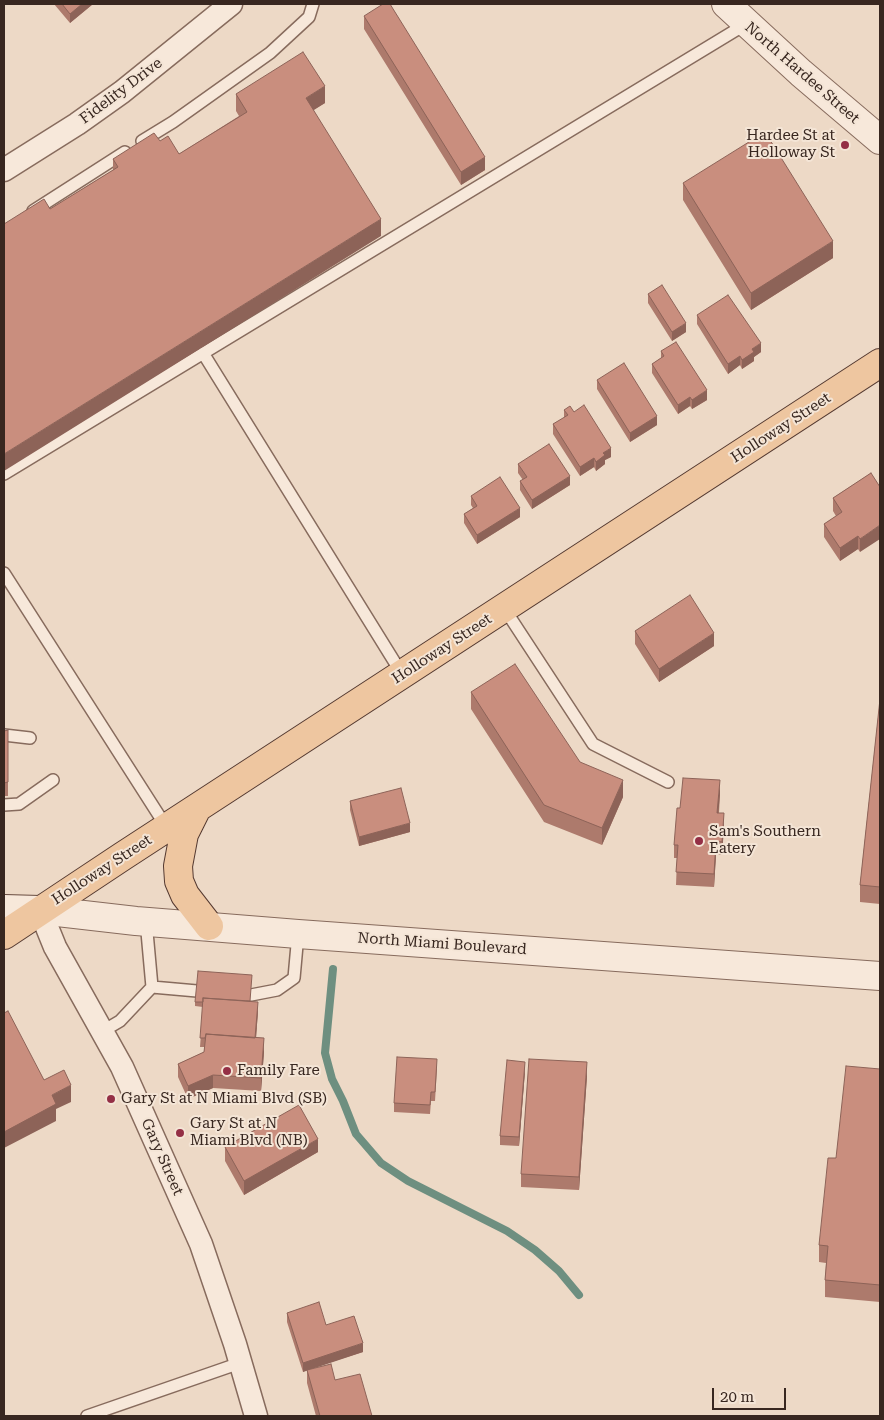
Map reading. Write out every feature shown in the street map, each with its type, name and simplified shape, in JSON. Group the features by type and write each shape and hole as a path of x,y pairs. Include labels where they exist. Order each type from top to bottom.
{"main road":[{"name":"Holloway Street","path":"4,935 880,363"},
{"path":"197,808 184,834 180,850 179,881 185,895 209,926"}],"street":[{"name":"Fidelity Drive","path":"4,170 77,124 115,97 231,4"},
{"name":"North Hardee Street","path":"726,4 800,73 880,140"},
{"name":"North Miami Boulevard","path":"4,909 40,910 298,934 880,976"},
{"name":"Gary Street","path":"40,910 55,947 122,1067 201,1244 256,1416"}],"lane":[{"path":"21,218 172,122 270,53 309,17 313,4"},
{"path":"4,474 746,24"},
{"path":"204,353 402,674"},
{"path":"4,573 167,828"},
{"path":"504,608 593,744 668,782"},
{"path":"4,735 30,738"},
{"path":"4,805 20,804 53,780"},
{"path":"103,1031 120,1021 152,987 146,921"},
{"path":"251,995 277,990 294,978 298,934"},
{"path":"152,987 196,991"},
{"path":"87,1416 240,1363"}],"building":[{"path":"62,4 82,4 70,14"},
{"path":"383,4 390,4 485,157 461,172 364,16"},
{"path":"303,52 325,86 306,98 381,219 4,454 4,224 44,199 50,209 118,167 113,159 154,133 160,141 168,136 179,154 247,112 236,94"},
{"path":"765,132 833,241 751,293 683,183"},
{"path":"662,285 686,323 672,332 648,294"},
{"path":"728,295 761,343 752,349 754,352 742,360 740,356 728,364 697,315"},
{"path":"676,342 707,390 692,400 690,397 678,405 652,364 664,356 661,351"},
{"path":"624,363 657,416 630,433 597,380"},
{"path":"584,405 611,448 603,453 605,455 596,462 594,458 580,467 553,424 568,415 564,410 570,406 574,412"},
{"path":"549,444 570,476 532,500 520,481 527,477 518,464"},
{"path":"871,473 880,487 880,525 860,539 858,536 840,548 824,524 842,512 833,498"},
{"path":"500,477 520,508 477,535 464,514 477,506 471,496"},
{"path":"690,595 714,633 659,669 635,631"},
{"path":"515,664 580,762 623,780 602,828 544,805 471,692"},
{"path":"880,699 880,887 860,885"},
{"path":"8,730 8,782 4,783 4,731"},
{"name":"Sam's Southern Eatery","path":"683,778 720,780 717,813 724,813 722,842 716,841 714,874 676,872 678,845 674,845 677,808 680,808"},
{"path":"401,788 410,823 359,837 350,801"},
{"path":"198,971 252,975 250,1001 203,998 203,1002 195,1002"},
{"path":"203,998 258,1002 255,1038 206,1034 205,1038 200,1038"},
{"path":"8,1011 44,1080 64,1070 71,1085 52,1095 56,1104 4,1132 4,1013"},
{"name":"Family Fare","path":"206,1034 264,1038 261,1078 213,1075 188,1086 178,1064 204,1052"},
{"path":"397,1057 437,1059 435,1092 431,1092 430,1105 394,1103"},
{"path":"529,1059 587,1062 579,1177 521,1174"},
{"path":"507,1060 525,1062 519,1137 500,1136"},
{"path":"846,1066 880,1069 880,1285 825,1280 828,1246 819,1245 828,1158 836,1158"},
{"path":"299,1105 318,1139 244,1181 225,1147"},
{"path":"319,1302 326,1325 354,1316 363,1343 303,1363 287,1313"},
{"path":"331,1364 335,1380 360,1374 372,1416 320,1416 307,1370"}],"waterway":[{"path":"333,969 325,1053 332,1079 356,1134 381,1163 408,1181 507,1231 535,1250 559,1271 579,1295"}],"place":[{"name":"Hardee St at Holloway St","path":"845,145"},
{"name":"Sam's Southern Eatery","path":"699,841"},
{"name":"Family Fare","path":"227,1071"},
{"name":"Gary St at N Miami Blvd (SB)","path":"111,1099"},
{"name":"Gary St at N Miami Blvd (NB)","path":"180,1133"}]}
